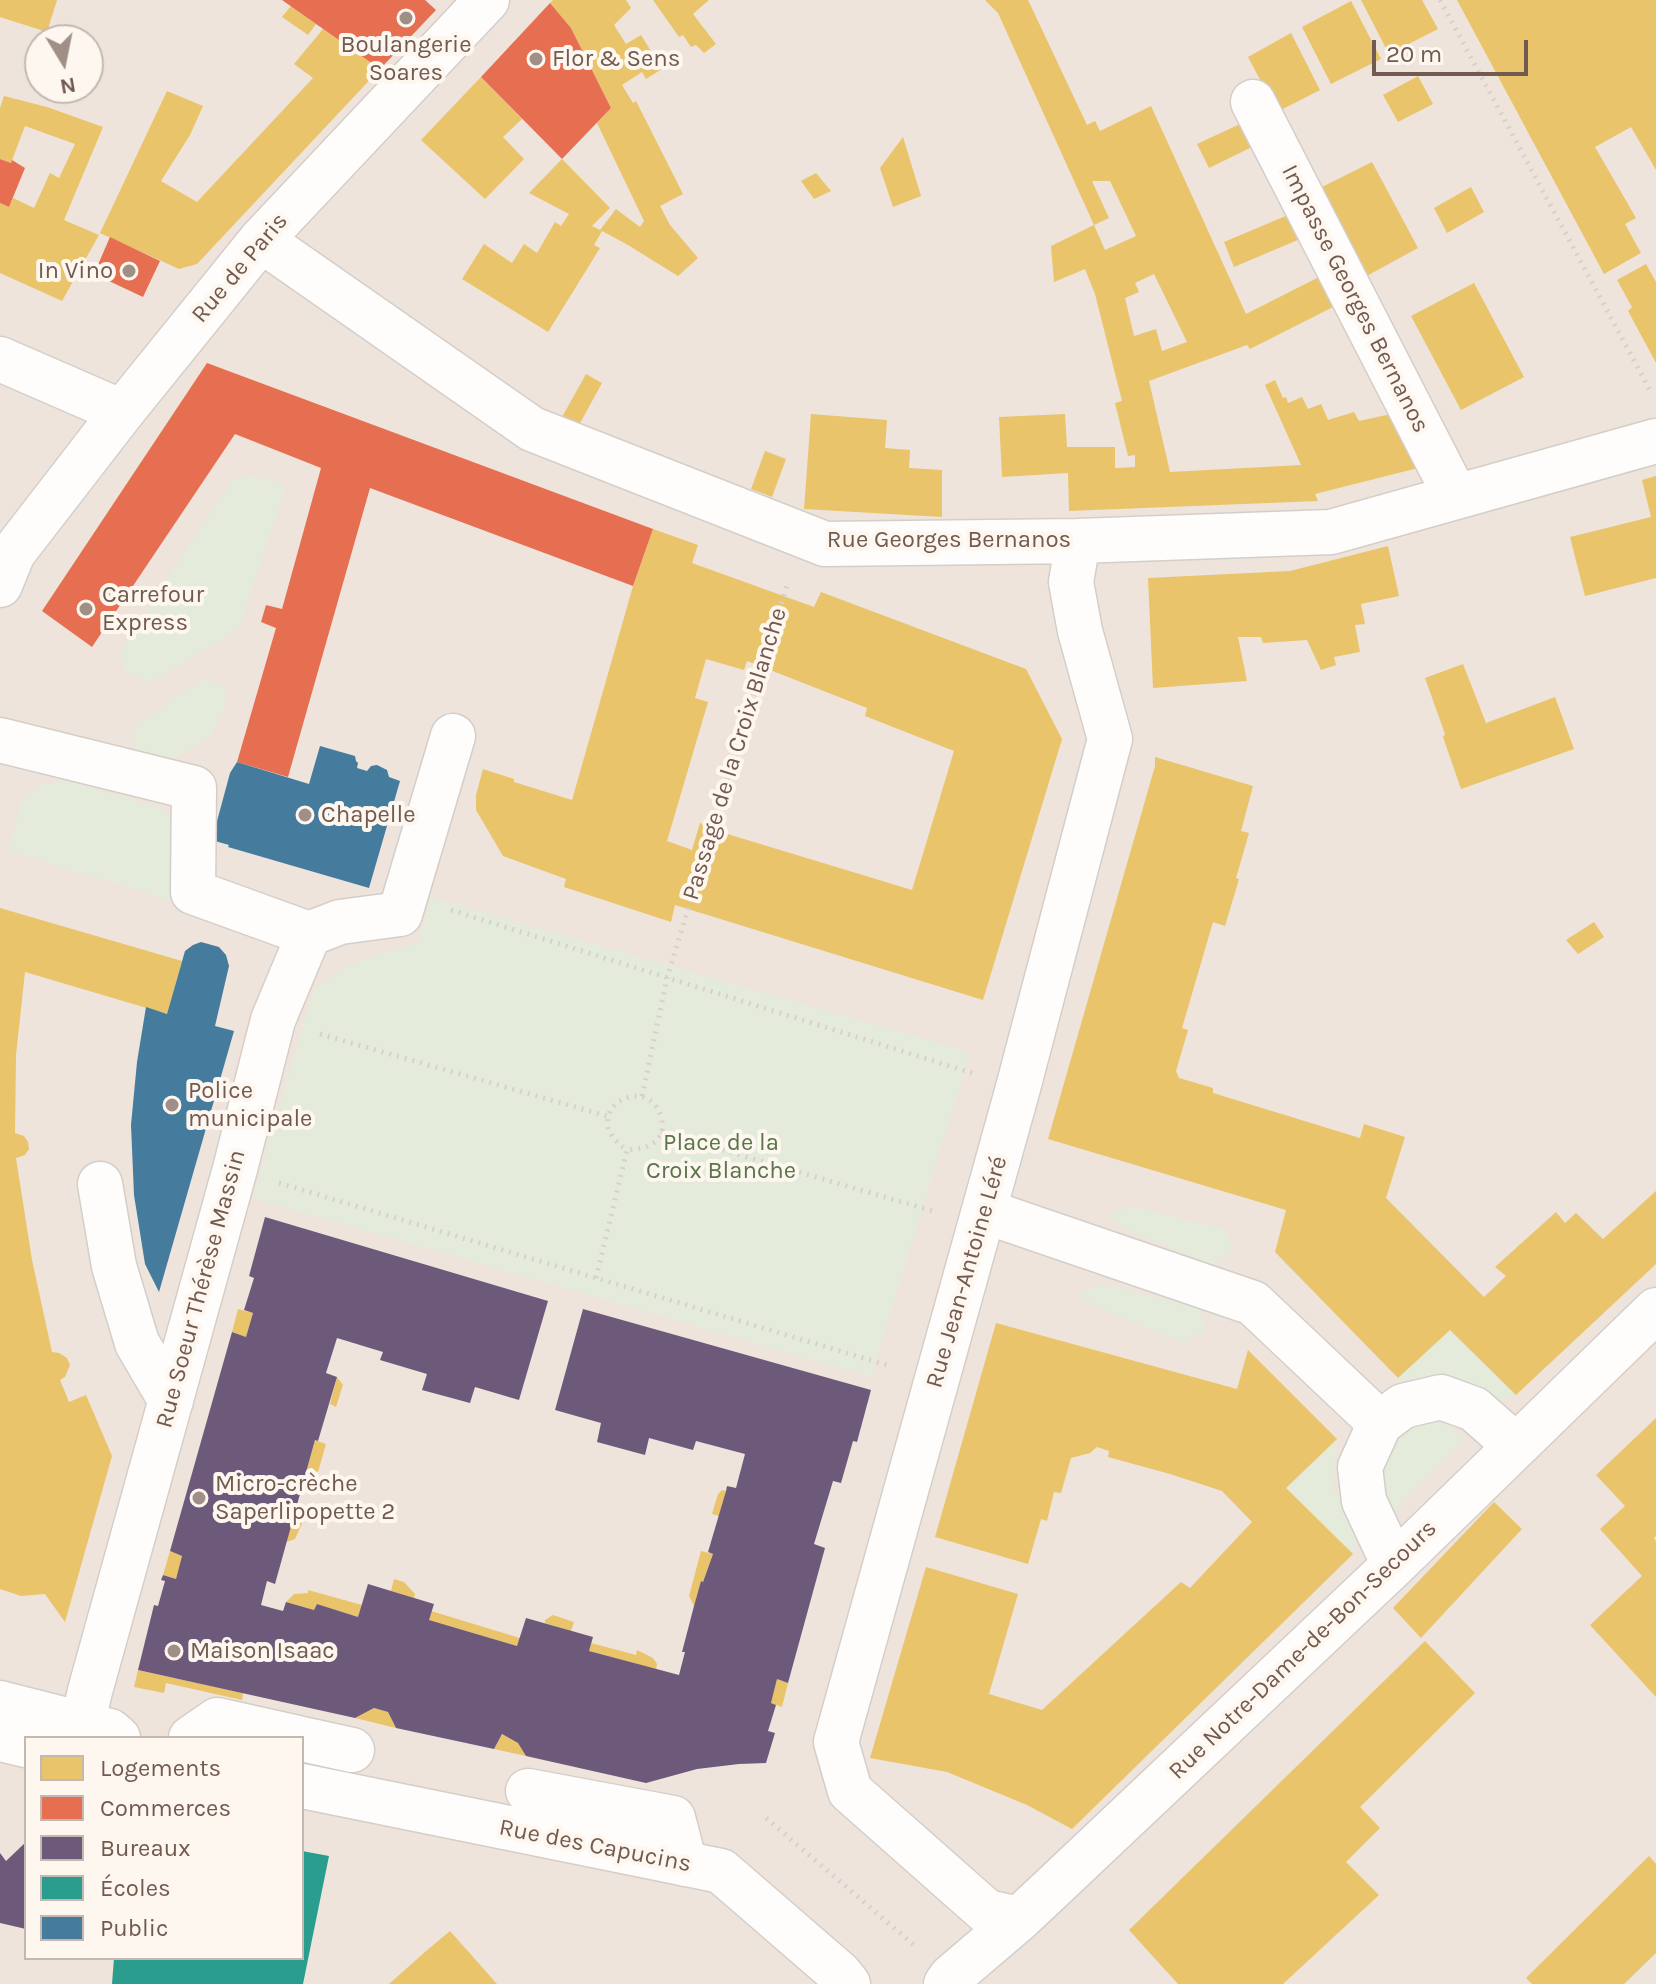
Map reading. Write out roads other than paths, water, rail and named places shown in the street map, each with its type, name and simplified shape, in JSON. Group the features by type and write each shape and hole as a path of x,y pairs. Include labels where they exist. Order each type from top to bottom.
{"street":[{"name":"Rue de Paris","path":"4,566 122,412 261,240 487,0"},
{"name":"Impasse Georges Bernanos","path":"1253,102 1456,497"},
{"name":"Rue Georges Bernanos","path":"261,240 532,429 825,544 1078,541 1331,532 1656,441"},
{"path":"0,359 122,412"},
{"name":"Rue Jean-Antoine Léré","path":"1019,1919 987,1912 850,1791 836,1742 1018,1088 1110,739 1080,631 1071,582 1078,541"},
{"path":"0,740 194,788 193,892 309,934 340,922 400,914 453,736"},
{"name":"Rue Soeur Thérèse Massin","path":"100,1732 90,1691 235,1169 273,1020 309,934"},
{"path":"100,1184 114,1266 137,1343 171,1401"},
{"path":"982,1218 1253,1303 1380,1423"},
{"name":"Rue Notre-Dame-de-Bon-Secours","path":"948,1981 1019,1919 1394,1565 1656,1310"},
{"path":"1394,1565 1364,1501 1360,1467 1380,1423 1403,1406 1441,1397 1474,1409 1516,1446"},
{"path":"1,1716 100,1732"},
{"path":"1,1716 24,1743"},
{"path":"194,1736 217,1720 291,1736"},
{"path":"304,1739 352,1750"},
{"name":"Rue des Capucins","path":"304,1786 721,1871 848,1984"},
{"path":"528,1791 673,1818 685,1864"}],"place":[{"name":"Boulangerie Soares","path":"406,18"},
{"name":"Flor & Sens","path":"536,59"},
{"name":"In Vino","path":"129,271"},
{"name":"Carrefour Express","path":"86,609"},
{"name":"Chapelle","path":"305,815"},
{"name":"Police municipale","path":"172,1105"},
{"name":"Micro-crèche Saperlipopette 2","path":"199,1498"},
{"name":"Maison Isaac","path":"174,1651"}],"park label":[{"name":"Place de la Croix Blanche","path":"721,1157"}]}
